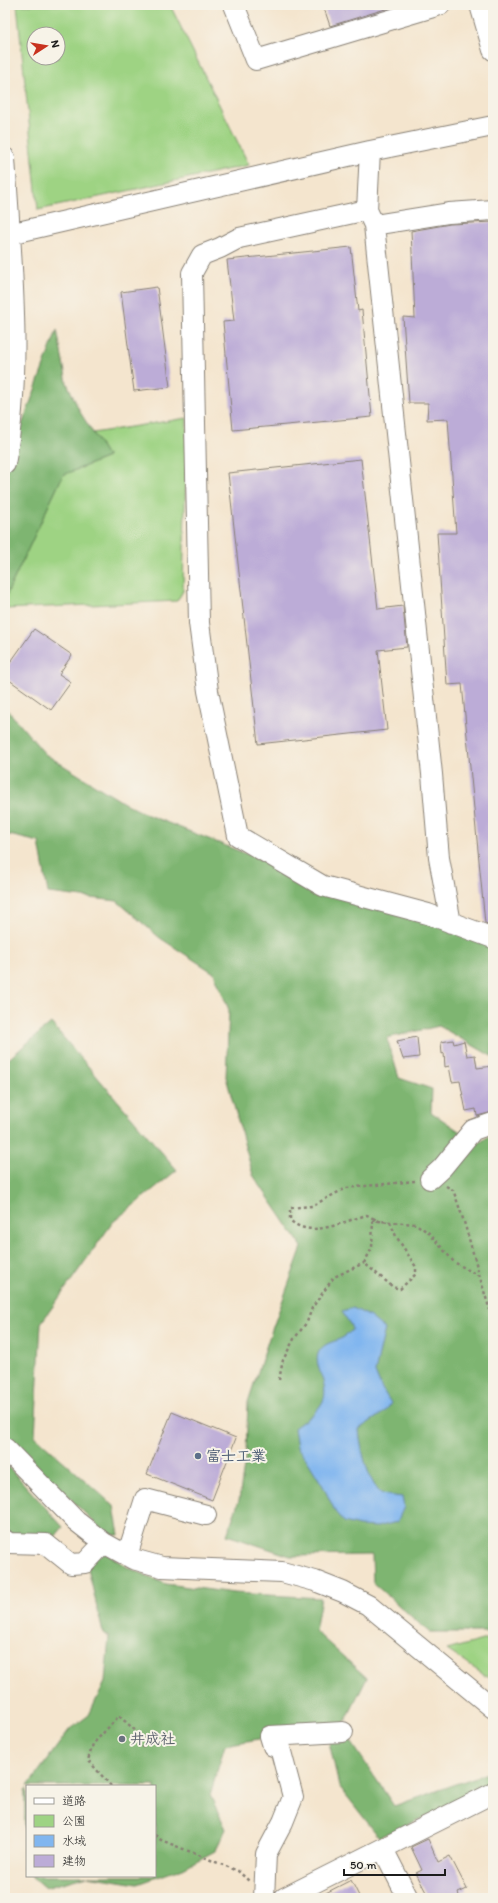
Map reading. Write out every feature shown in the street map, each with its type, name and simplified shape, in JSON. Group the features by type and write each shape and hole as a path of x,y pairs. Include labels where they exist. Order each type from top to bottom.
{"street":[{"path":"234,5 256,60 440,5"},
{"path":"480,5 493,50"},
{"path":"7,234 370,151 493,126"},
{"path":"370,151 371,217 432,774 439,858 451,922"},
{"path":"5,158 7,234 14,357 11,431 5,464"},
{"path":"493,210 371,217 239,238 202,255 192,273 199,622 208,691 238,836 323,886 428,914 493,938"},
{"path":"430,1179 442,1168 473,1130 493,1123"},
{"path":"5,1448 76,1521 104,1543 127,1556 162,1567 282,1572 315,1581 343,1592 368,1605 493,1708"},
{"path":"127,1556 145,1498 206,1515"},
{"path":"5,1540 8,1543 46,1544 71,1564 85,1563 104,1543"},
{"path":"264,1896 266,1854 283,1822 293,1797 280,1748 273,1746 270,1736 343,1732"},
{"path":"284,1898 493,1793"},
{"path":"382,1849 408,1898"}],"path":[{"path":"479,1276 454,1262 429,1233 416,1224 378,1221 367,1216 322,1229 310,1230 295,1225 290,1220 290,1208 312,1206 346,1188 397,1184 430,1179 453,1190 467,1227 479,1276 493,1319"},
{"path":"279,1380 283,1360 294,1339 307,1322 312,1308 334,1277 364,1263 372,1248 373,1218"},
{"path":"364,1263 393,1287 400,1289 416,1274 416,1267 396,1236 390,1222"},
{"path":"110,1785 88,1760 93,1744 120,1716 146,1740 143,1748"},
{"path":"156,1836 161,1840 238,1870 264,1896"}],"green space":[{"path":"17,5 170,5 249,165 38,210"},
{"path":"57,330 67,383 80,412 108,457 63,475 5,598 5,471"},
{"path":"187,418 183,591 177,601 5,609 5,598 63,475 108,457 93,433"},
{"path":"5,707 45,754 124,803 148,815 340,891 493,942 493,1057 439,1026 387,1038 399,1078 432,1089 431,1112 478,1144 493,1133 493,1632 429,1632 373,1583 372,1555 290,1556 227,1535 239,1500 246,1453 248,1402 269,1338 302,1247 253,1175 226,1077 229,1010 214,973 160,938 117,901 48,893 39,842 5,834"},
{"path":"51,1023 177,1170 113,1222 41,1323 35,1436 114,1506 119,1535 107,1535 5,1436 5,1062"},
{"path":"5,1463 63,1527 48,1545 5,1532"},
{"path":"104,1552 127,1567 166,1584 234,1593 321,1598 315,1631 367,1678 342,1728 394,1806 493,1771 493,1787 379,1837 339,1786 327,1733 283,1732 259,1739 225,1745 210,1795 226,1829 215,1851 183,1868 138,1884 94,1877 156,1877 156,1785 29,1785 69,1730 89,1715 105,1681 109,1637 103,1633 87,1564"},
{"path":"493,1637 493,1681 447,1650"},
{"path":"26,1789 26,1872 24,1870"},
{"path":"32,1877 84,1877 45,1888"}],"water":[{"path":"353,1308 369,1316 385,1329 375,1372 381,1387 391,1403 386,1411 359,1429 363,1454 372,1481 376,1488 383,1494 402,1497 404,1507 397,1522 377,1527 359,1526 344,1522 336,1513 323,1486 297,1447 294,1428 314,1413 324,1399 324,1384 317,1362 317,1356 325,1345 343,1337 352,1330 342,1311"}],"building":[{"path":"323,5 395,5 395,6 330,26"},
{"path":"493,222 493,926 485,923 462,684 447,685 437,533 456,533 448,419 427,420 428,403 409,403 403,317 415,318 411,231 450,224"},
{"path":"351,247 358,311 362,310 372,417 233,430 223,322 234,321 227,260"},
{"path":"157,287 170,387 134,391 121,292"},
{"path":"361,459 378,609 403,606 407,647 378,650 387,730 258,744 228,473"},
{"path":"34,629 72,655 59,674 71,682 51,710 5,677 5,670"},
{"path":"417,1037 419,1057 403,1059 397,1041"},
{"path":"453,1040 454,1044 464,1041 467,1056 475,1055 477,1068 493,1066 493,1112 477,1116 476,1109 466,1111 460,1081 452,1082 449,1066 445,1067 444,1053 442,1054 441,1042"},
{"path":"172,1412 236,1438 212,1500 147,1474"},
{"path":"428,1839 438,1862 450,1856 467,1889 458,1893 460,1898 429,1898 416,1873 422,1870 411,1847"},
{"path":"351,1880 360,1898 316,1898"}],"place":[{"name":"富士工業","path":"198,1456"},
{"name":"井成社","path":"122,1739"}]}
